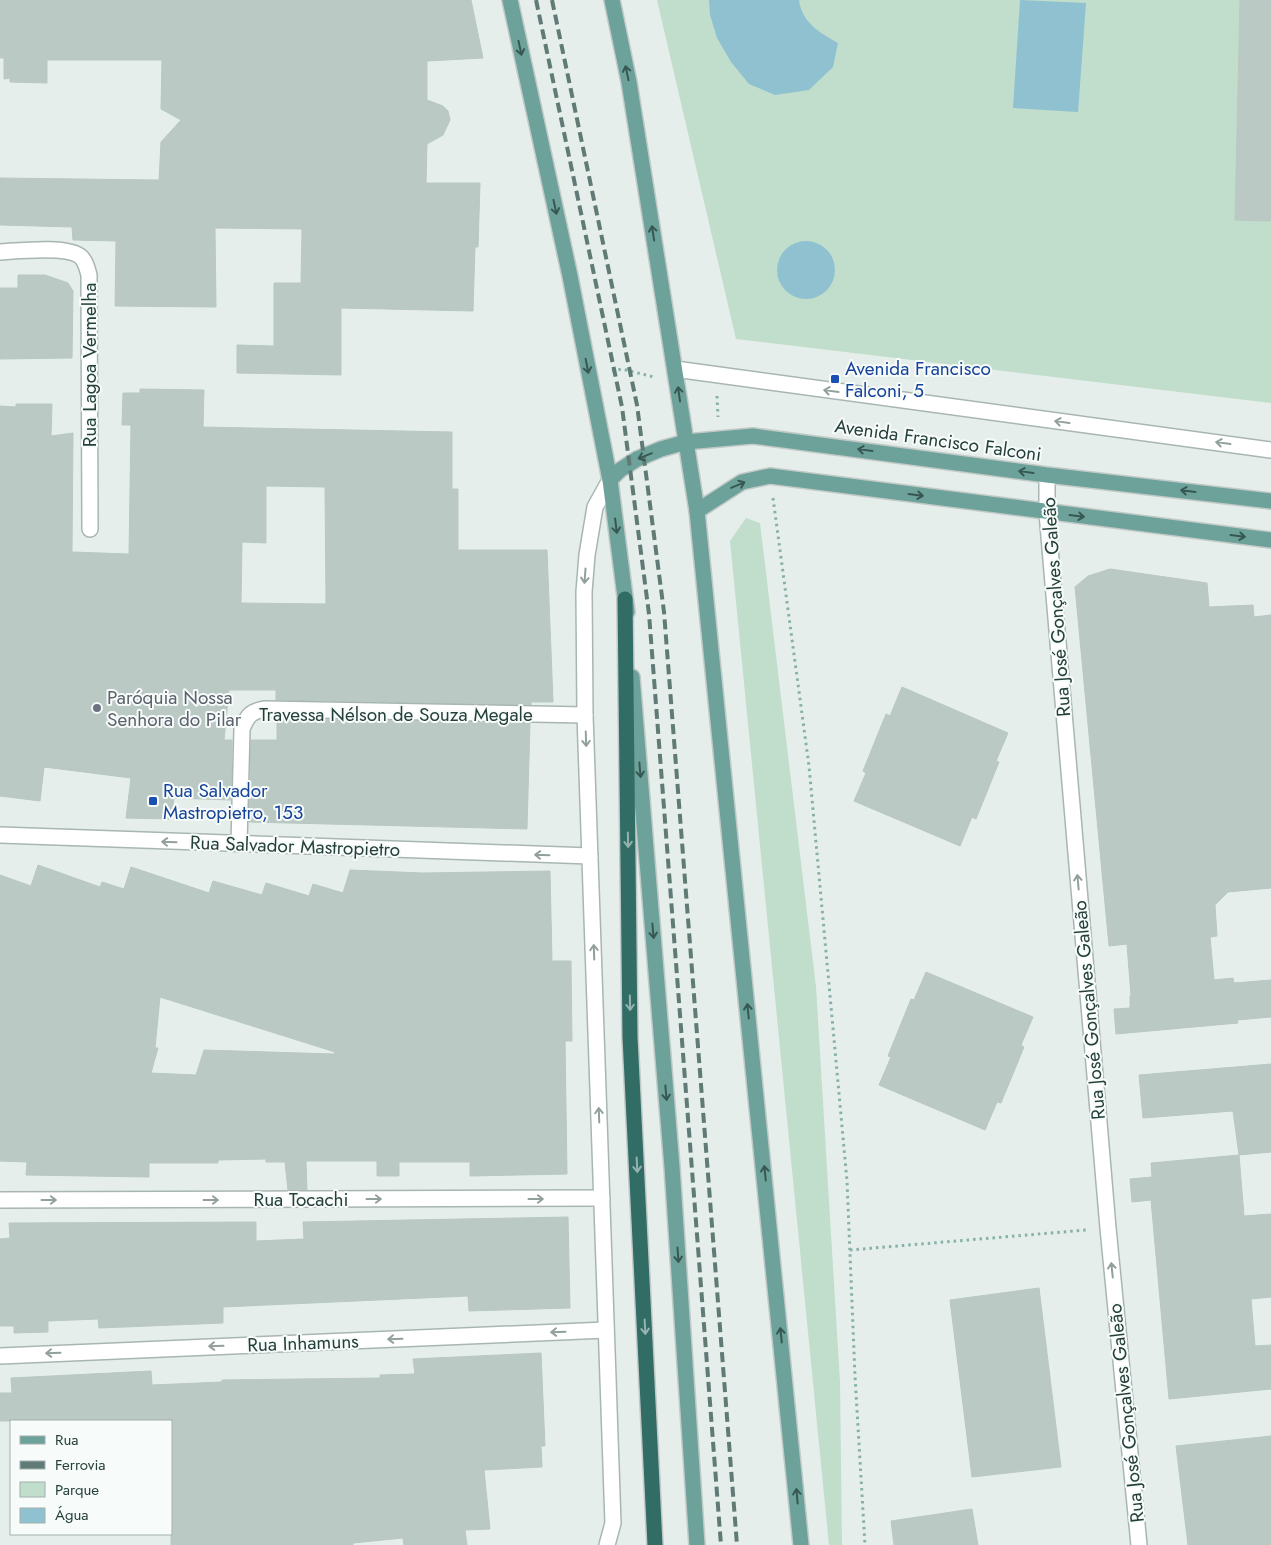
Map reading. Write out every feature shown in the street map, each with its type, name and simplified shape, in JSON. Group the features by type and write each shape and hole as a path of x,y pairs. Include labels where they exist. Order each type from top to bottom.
{"highway":[{"path":"625,599 630,1037 655,1545"}],"main road":[{"path":"510,0 570,276 610,480 625,599 672,1168 697,1545"},
{"path":"612,0 629,82 697,511 801,1545"},
{"name":"Avenida Francisco Falconi","path":"610,480 620,470 637,459 686,442 753,436 1047,475 1271,501"},
{"path":"697,511 742,482 770,476 1047,513 1271,540"}],"street":[{"name":"Rua Lagoa Vermelha","path":"0,252 62,250 73,252 80,256 89,274 90,529"},
{"name":"Avenida Francisco Falconi","path":"675,369 1271,450"},
{"name":"Rua José Gonçalves Galeão","path":"1047,475 1047,513 1108,1228 1139,1545"},
{"path":"607,1545 613,1523 585,715 584,592 587,555 595,507 610,480"},
{"name":"Travessa Nélson de Souza Megale","path":"239,844 242,729 246,718 253,711 264,709 585,715"},
{"name":"Rua Salvador Mastropietro","path":"0,835 590,856"},
{"name":"Rua Tocachi","path":"0,1200 602,1198"},
{"name":"Rua Inhamuns","path":"0,1356 606,1330"}],"path":[{"path":"770,476 809,766 848,1182 865,1545"},
{"path":"850,1250 1108,1228"}],"green space":[{"path":"657,0 1271,0 1271,403 736,339"},
{"path":"746,518 760,523 816,987 840,1382 842,1545 829,1545 730,541"}],"water":[{"path":"709,0 799,0 808,21 819,31 838,43 833,67 809,90 775,95 749,84 731,62 717,38 710,15"},
{"path":"1020,0 1086,3 1078,112 1013,108"},
{"path":"800,241 812,241 827,249 835,264 835,276 827,291 812,299 800,299 785,291 777,276 777,264 785,249"}],"building":[{"path":"0,0 471,0 483,58 427,61 427,100 443,106 448,111 450,120 443,135 427,144 426,183 480,183 473,311 341,308 341,375 237,373 237,345 274,346 274,283 301,283 302,229 215,228 216,307 115,306 116,241 73,240 72,227 0,225 0,178 159,180 161,142 181,120 161,109 162,60 47,60 47,83 10,82 10,78 4,79 4,58 0,58"},
{"path":"1240,0 1271,0 1271,221 1235,220"},
{"path":"18,275 45,275 68,283 73,291 72,358 0,359 0,288 18,288"},
{"path":"140,389 204,390 203,427 452,432 452,489 458,489 458,550 547,550 553,702 531,702 531,705 276,700 276,690 229,690 224,740 232,740 231,800 174,798 171,819 126,818 131,778 44,767 40,801 0,796 0,406 16,407 16,404 52,404 51,436 73,433 72,552 129,554 131,425 122,425 123,393 140,393","holes":["266,486 325,487 326,604 241,603 242,542 266,543"]},
{"path":"1110,569 1207,583 1209,607 1253,605 1254,617 1271,615 1271,888 1228,892 1215,905 1217,936 1210,937 1214,980 1233,978 1234,983 1271,980 1271,1017 1237,1020 1238,1023 1116,1034 1114,1009 1130,1008 1131,996 1127,944 1109,946 1075,587 1088,576"},
{"path":"902,687 1008,733 996,761 999,762 976,819 972,817 960,846 854,801 866,773 863,771 886,714 890,716"},
{"path":"277,719 530,723 527,829 249,822 251,740 277,740"},
{"path":"38,865 100,887 102,882 124,889 131,867 209,893 213,881 262,895 266,883 309,896 313,884 343,893 350,870 422,873 550,871 552,961 571,961 572,1041 565,1041 567,1174 470,1176 470,1162 399,1162 399,1176 377,1176 377,1161 306,1161 307,1190 288,1190 285,1162 266,1162 266,1159 218,1160 218,1163 149,1163 149,1177 26,1175 27,1162 0,1161 0,875 31,886","holes":["160,997 335,1052 334,1054 204,1050 196,1075 151,1073 158,1048 155,1048"]},
{"path":"926,972 1033,1017 1021,1045 1024,1047 1001,1103 997,1102 985,1130 879,1085 891,1057 888,1056 911,999 914,1000"},
{"path":"1271,1064 1271,1152 1239,1155 1233,1111 1143,1118 1139,1075"},
{"path":"1239,1155 1244,1216 1271,1214 1271,1297 1251,1299 1255,1346 1271,1345 1271,1389 1169,1399 1151,1200 1132,1202 1130,1179 1152,1177 1151,1163"},
{"path":"568,1217 570,1308 469,1311 468,1296 223,1307 223,1323 99,1328 98,1319 48,1321 48,1332 14,1333 14,1326 0,1326 0,1239 10,1238 9,1223 256,1222 256,1241 304,1239 303,1222"},
{"path":"1039,1288 1061,1467 972,1477 950,1300"},
{"path":"541,1353 545,1446 541,1446 542,1467 484,1470 490,1529 465,1530 467,1545 404,1545 403,1538 353,1543 353,1545 171,1545 172,1420 0,1421 0,1393 12,1393 11,1378 151,1371 152,1385 222,1382 222,1380 380,1378 380,1375 415,1374 413,1359"},
{"path":"1271,1436 1271,1545 1188,1545 1176,1446"},
{"path":"972,1509 978,1545 894,1545 891,1521"}],"railway":[{"path":"536,0 622,407 649,614 721,1545"},
{"path":"552,0 637,405 664,612 737,1545"}],"place":[{"name":"Avenida Francisco Falconi, 5","path":"835,379"},
{"name":"Paróquia Nossa Senhora do Pilar","path":"97,708"},
{"name":"Rua Salvador Mastropietro, 153","path":"153,801"}]}
